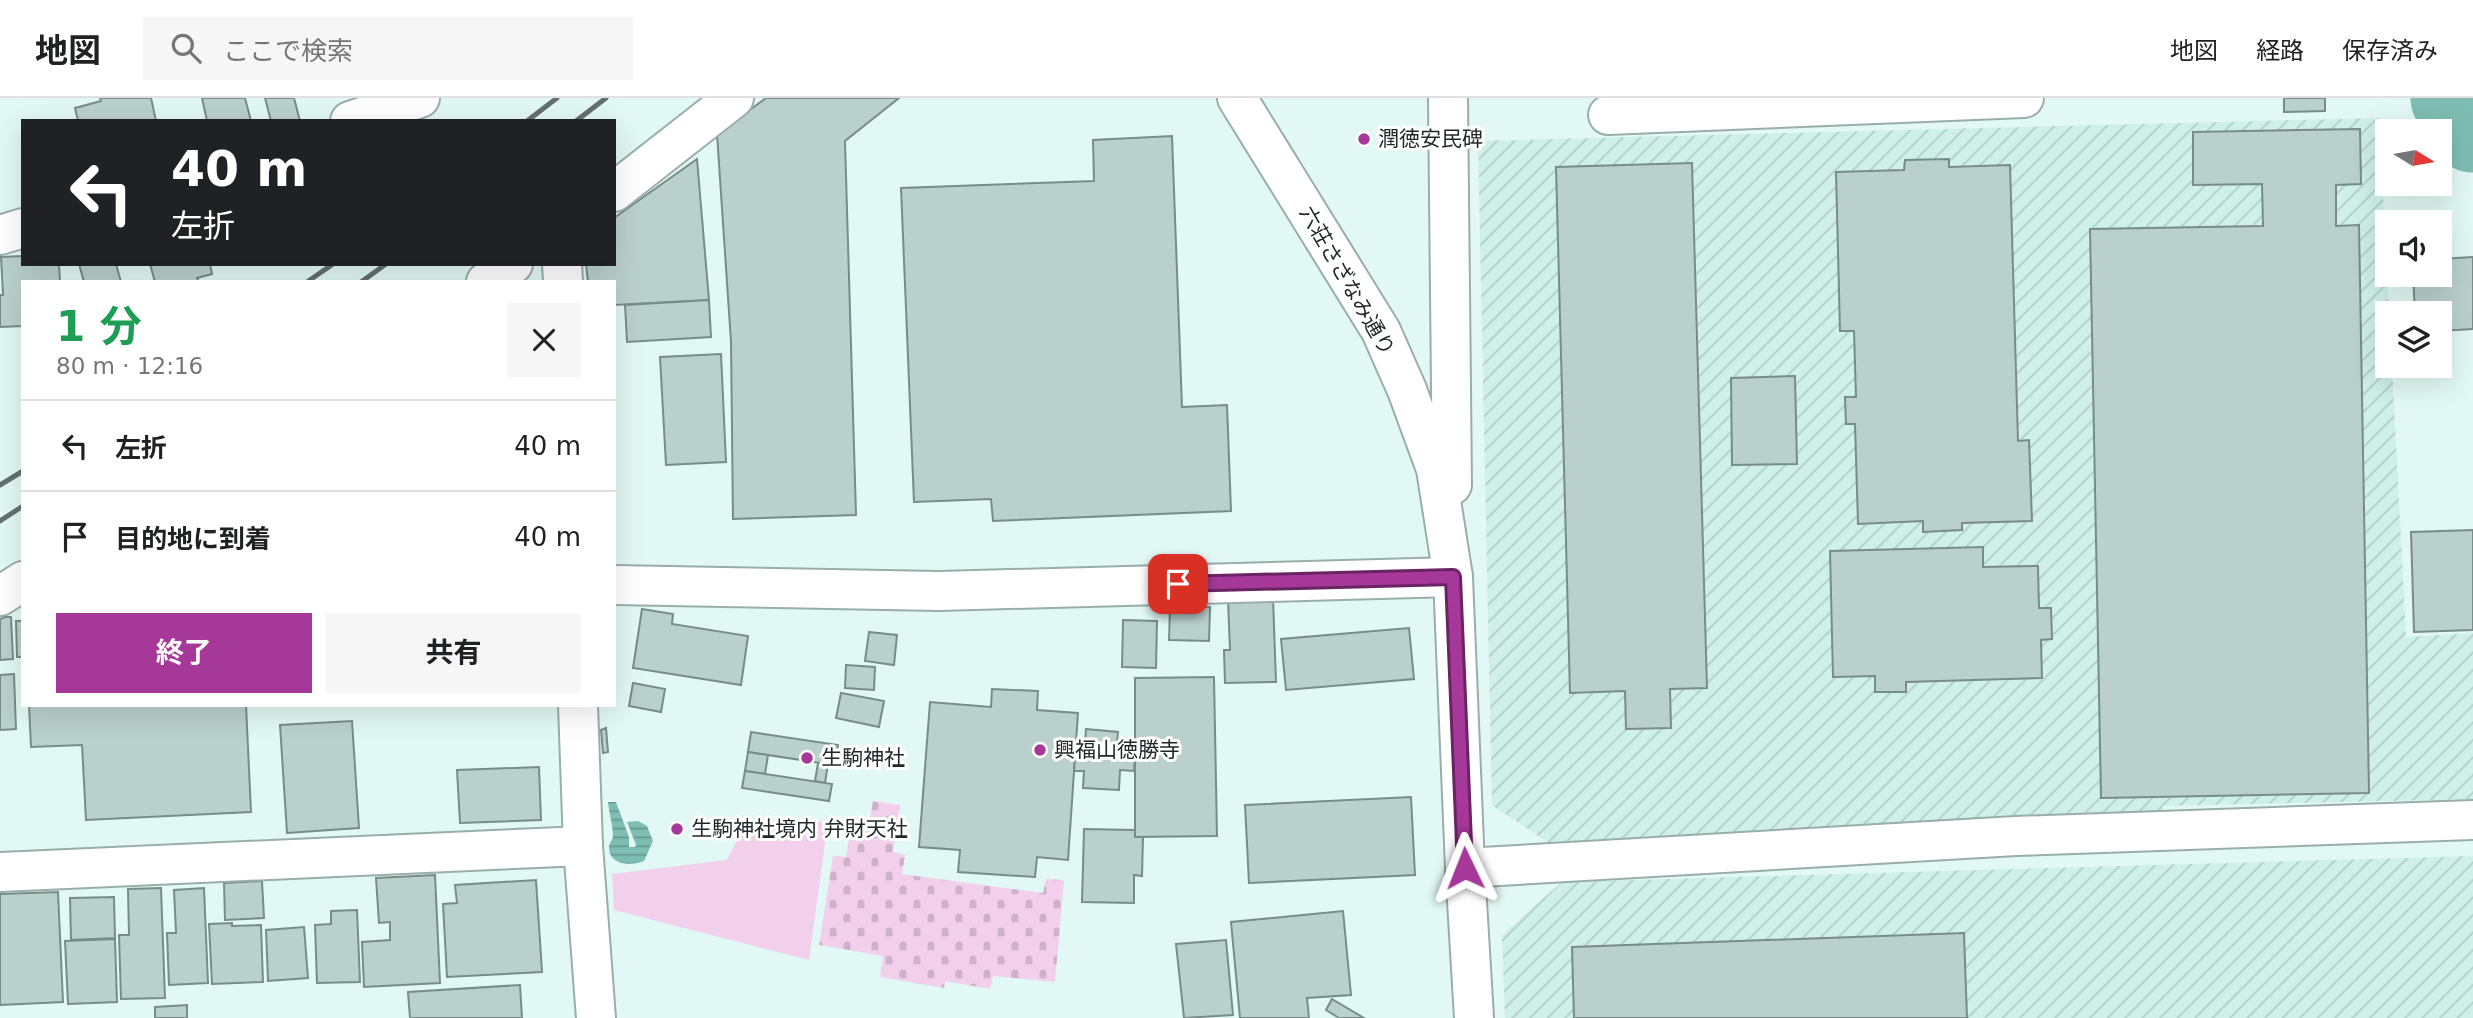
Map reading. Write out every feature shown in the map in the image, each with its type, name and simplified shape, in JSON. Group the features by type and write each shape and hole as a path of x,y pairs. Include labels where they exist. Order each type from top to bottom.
{"street":[{"path":"356,119 420,98"},
{"path":"616,190 734,98"},
{"name":"六荘さざなみ通り","path":"1237,98 1381,331 1436,469 1452,572 1474,1018"},
{"path":"616,585 939,591 1452,572 1448,98"},
{"path":"1608,115 2024,98"},
{"path":"0,235 21,229"},
{"path":"489,280 510,266"},
{"path":"0,596 21,582"},
{"path":"578,707 583,846 596,1018"},
{"path":"1465,868 2016,836 2473,820"},
{"path":"0,872 583,846"}],"shaded area":[{"path":"2379,118 2375,119 2375,196 2383,196 2384,210 2375,210 2375,287 2388,287 2388,301 2375,301 2375,378 2393,378 2406,637 2473,633 2473,799 2163,806 2163,815 2055,817 1549,843 1492,805 1478,141"},
{"path":"608,802 616,802 629,837 629,847 636,845 627,822 638,821 647,826 653,841 644,861 628,864 613,858 609,847 613,836"},
{"path":"2473,856 2473,1018 1505,1018 1502,935 1562,882"}],"green space":[{"path":"873,801 900,805 893,852 905,855 902,874 1043,893 1046,879 1064,880 1055,982 993,976 990,989 945,981 944,988 880,977 883,956 819,945 833,856 846,857 851,827 868,830"},
{"path":"828,822 809,960 614,910 612,874 727,860 746,823"}],"building":[{"path":"100,98 151,98 156,119 78,119 75,108 101,101"},
{"path":"202,98 245,98 250,119 207,119"},
{"path":"265,98 294,98 299,119 270,119"},
{"path":"766,98 899,98 845,141 856,515 733,519 731,342 717,134"},
{"path":"2284,98 2325,98 2325,111 2284,112"},
{"path":"2360,129 2361,184 2336,185 2336,226 2359,225 2369,793 2101,798 2090,229 2263,226 2262,184 2193,185 2193,132"},
{"path":"1172,136 1182,407 1227,405 1231,511 993,521 991,499 914,502 901,188 1094,181 1093,140"},
{"path":"697,159 709,300 616,305 616,280 588,280 586,266 616,266 616,217"},
{"path":"1949,159 1949,167 2010,165 2018,441 2029,440 2032,521 1962,523 1962,530 1923,532 1923,521 1858,524 1855,424 1846,424 1845,397 1856,397 1854,331 1840,331 1836,172 1904,170 1905,160"},
{"path":"1692,163 1707,688 1670,689 1671,728 1626,729 1625,691 1570,693 1556,167"},
{"path":"21,256 21,266 59,266 60,280 21,280 21,326 0,327 0,295 3,295 1,257"},
{"path":"2473,257 2473,329 2452,330 2452,301 2414,301 2414,287 2452,287 2452,258"},
{"path":"80,266 117,266 120,280 83,280"},
{"path":"151,266 210,266 212,274 197,278 198,280 154,280"},
{"path":"709,300 711,337 627,342 625,305"},
{"path":"721,354 726,462 666,465 660,357"},
{"path":"1795,376 1797,464 1732,465 1731,378"},
{"path":"2473,530 2473,630 2414,632 2411,532"},
{"path":"1983,547 1983,567 2038,566 2039,608 2051,608 2052,639 2041,640 2042,678 1906,682 1906,692 1875,692 1875,676 1833,677 1830,551"},
{"path":"1273,598 1276,682 1225,683 1224,650 1230,650 1228,599"},
{"path":"1170,607 1210,607 1209,641 1169,640"},
{"path":"642,609 673,614 672,624 748,636 741,685 633,668"},
{"path":"11,617 13,659 0,660 0,619"},
{"path":"1123,620 1157,621 1156,668 1122,667"},
{"path":"16,621 21,621 21,657 17,657"},
{"path":"1409,628 1414,679 1286,690 1281,639"},
{"path":"869,632 897,635 894,665 865,661"},
{"path":"846,665 875,667 874,690 845,688"},
{"path":"14,674 16,729 0,730 0,675"},
{"path":"1214,677 1217,836 1135,837 1135,678"},
{"path":"633,683 665,689 661,712 629,706"},
{"path":"992,689 1038,691 1037,710 1078,713 1068,860 1037,857 1035,877 958,872 960,850 919,847 930,702 991,707"},
{"path":"841,693 884,701 879,727 836,718"},
{"path":"29,707 246,707 251,812 86,820 82,745 31,747"},
{"path":"352,721 359,828 287,833 280,725"},
{"path":"606,728 608,752 603,753 601,730"},
{"path":"1086,729 1118,732 1117,742 1136,743 1134,771 1120,770 1119,790 1083,788 1084,771 1074,771 1076,743 1085,743"},
{"path":"751,732 838,745 834,765 748,752"},
{"path":"748,752 768,755 765,774 745,771"},
{"path":"818,763 828,764 825,783 815,781"},
{"path":"539,767 541,820 460,823 457,770"},
{"path":"745,771 832,784 829,801 742,788"},
{"path":"1411,797 1415,875 1249,883 1245,805"},
{"path":"1084,829 1135,830 1135,837 1143,837 1142,876 1134,875 1134,903 1082,902"},
{"path":"435,875 440,983 364,987 362,942 390,940 390,922 379,923 376,878"},
{"path":"536,880 542,972 447,977 443,904 457,903 455,885"},
{"path":"262,881 264,918 225,920 224,883"},
{"path":"161,888 165,998 121,999 119,935 129,935 128,889"},
{"path":"204,888 208,983 169,985 167,933 176,933 174,890"},
{"path":"58,892 63,1002 0,1005 0,894"},
{"path":"114,897 115,938 71,940 70,898"},
{"path":"357,910 360,982 317,983 315,925 331,924 331,911"},
{"path":"1343,911 1351,995 1307,998 1309,1018 1240,1018 1231,922"},
{"path":"232,923 232,926 261,925 263,982 212,984 209,924"},
{"path":"304,927 308,978 268,981 266,930"},
{"path":"1964,933 1967,1018 1574,1018 1572,947"},
{"path":"115,939 117,1002 68,1004 65,941"},
{"path":"1226,940 1233,1015 1184,1018 1176,944"},
{"path":"520,985 522,1018 410,1018 408,992"},
{"path":"1332,999 1364,1018 1339,1018 1326,1010"},
{"path":"187,1005 187,1018 155,1018 155,1007"}],"waterway":[{"path":"2455,98 2473,128"}],"railway":[{"path":"530,119 557,98"},
{"path":"579,119 606,98"},
{"path":"310,280 330,266"},
{"path":"364,280 383,266"},
{"path":"0,485 21,472"},
{"path":"0,521 21,507"}],"place":[{"name":"潤徳安民碑","path":"1364,139"},
{"name":"興福山徳勝寺","path":"1040,750"},
{"name":"生駒神社","path":"807,758"},
{"name":"生駒神社境内 弁財天社","path":"677,829"}],"route":[{"path":"1178,584 1453,577 1465,868"}]}
